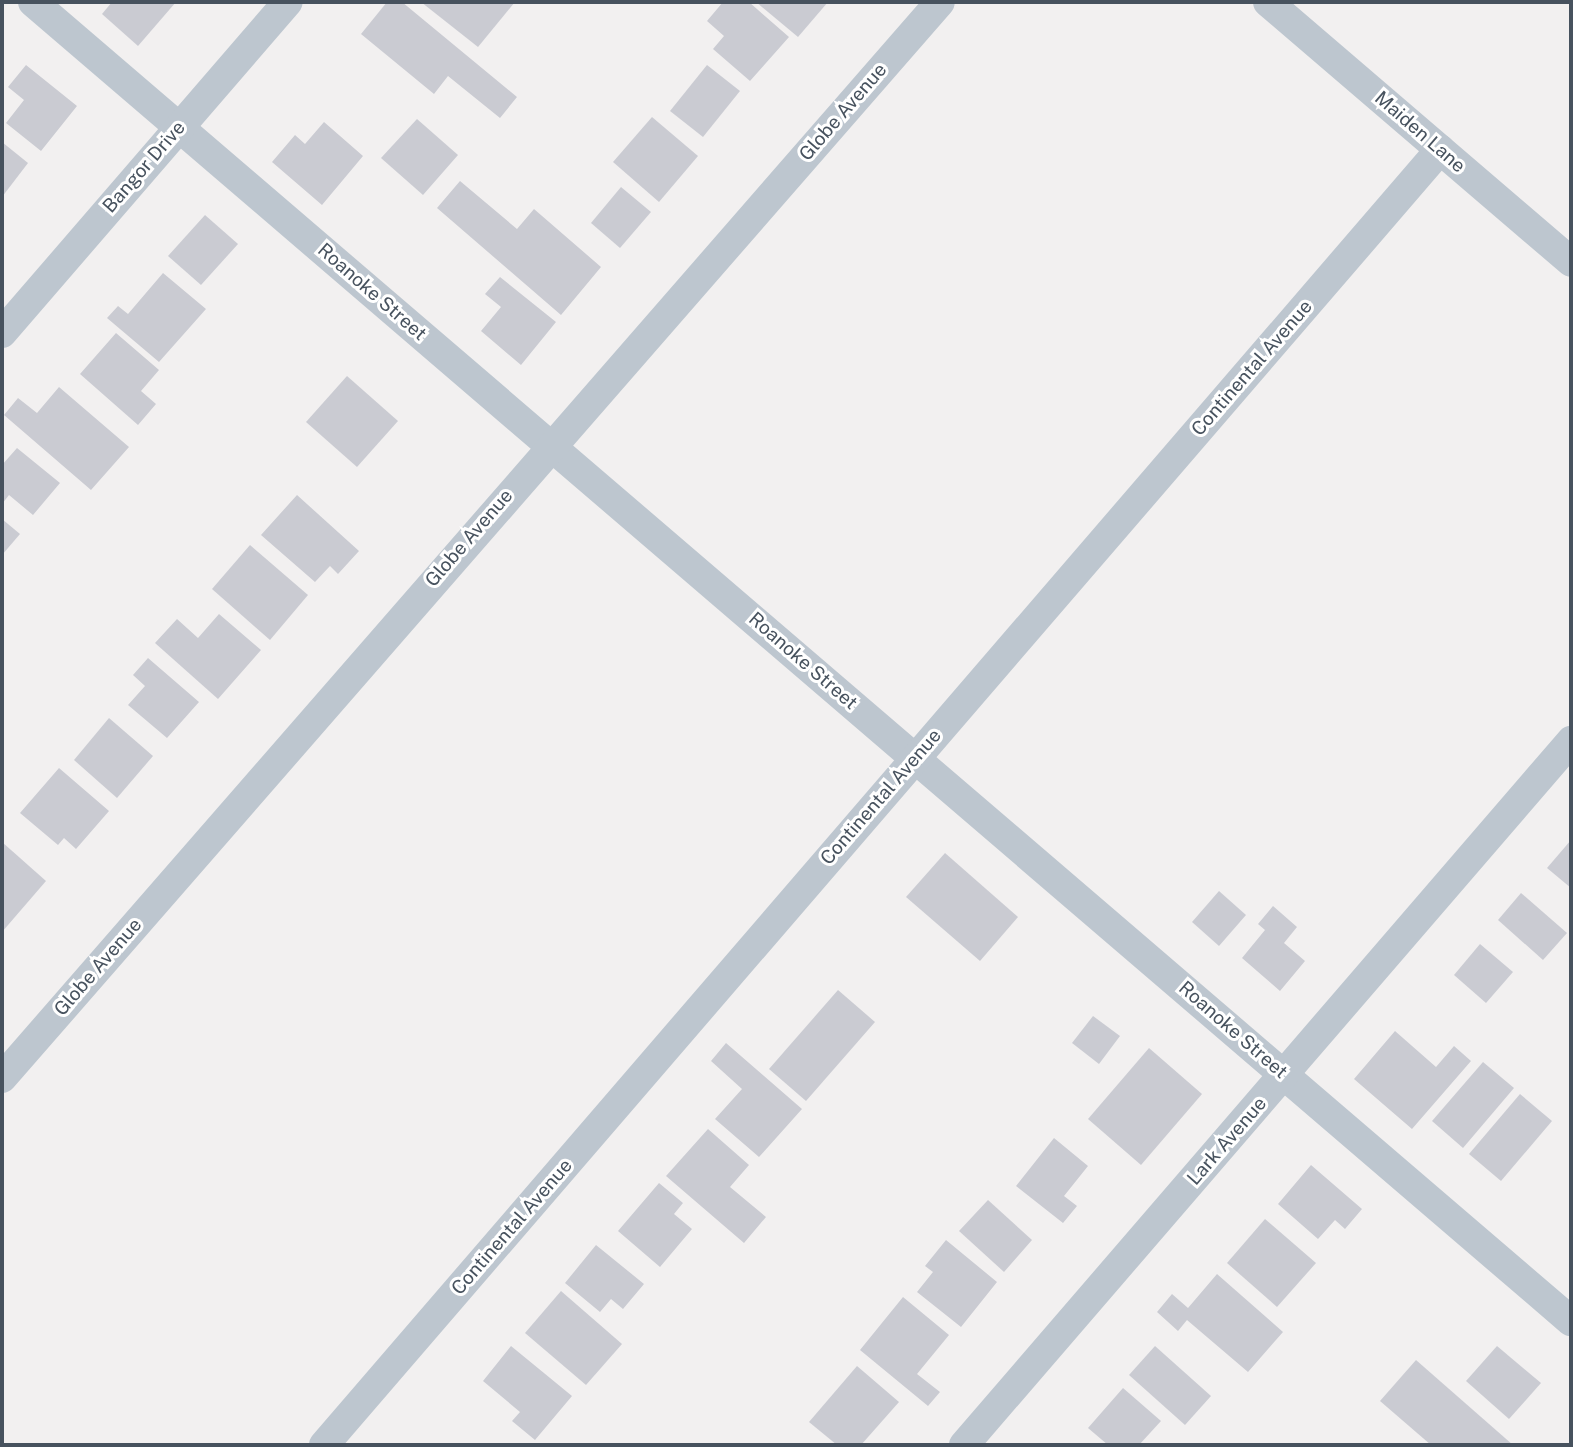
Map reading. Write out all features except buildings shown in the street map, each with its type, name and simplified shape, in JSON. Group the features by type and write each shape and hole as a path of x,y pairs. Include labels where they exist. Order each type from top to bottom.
{"street":[{"name":"Roanoke Street","path":"33,2 1571,1321"},
{"name":"Bangor Drive","path":"2,333 288,2"},
{"name":"Globe Avenue","path":"2,1078 550,445 940,2"},
{"name":"Maiden Lane","path":"1268,2 1571,262"},
{"name":"Continental Avenue","path":"324,1445 1440,150"},
{"name":"Lark Avenue","path":"964,1445 1571,741"}]}
